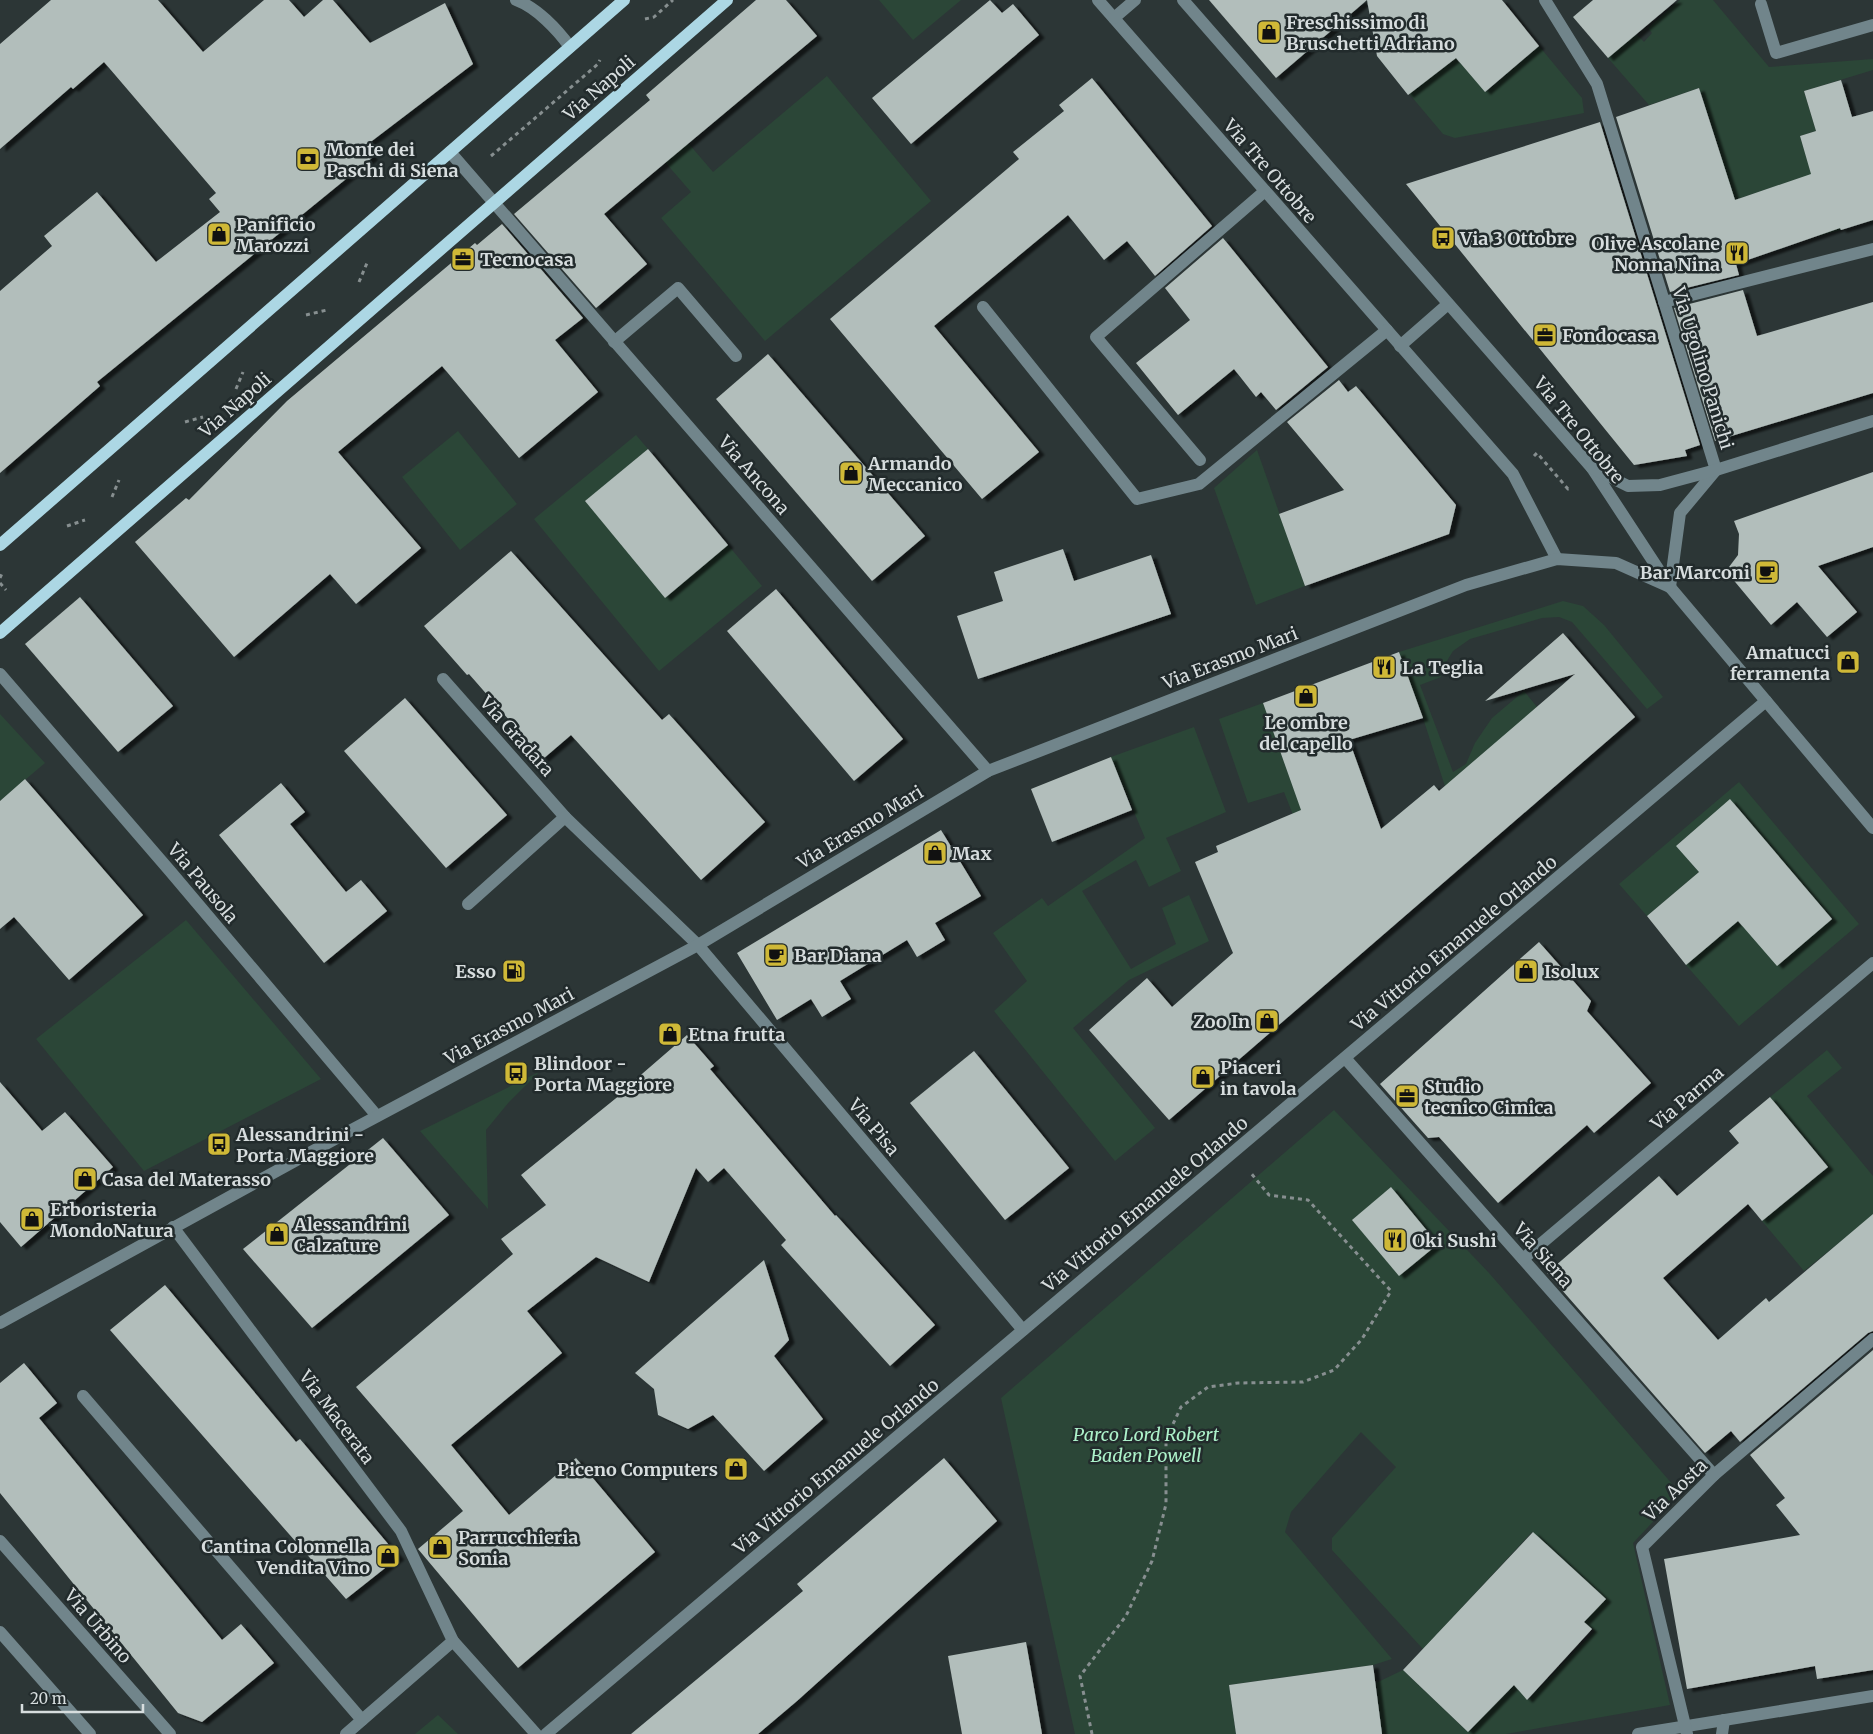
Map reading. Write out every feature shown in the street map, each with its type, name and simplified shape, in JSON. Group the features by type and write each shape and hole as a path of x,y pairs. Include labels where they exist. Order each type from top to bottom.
{"main road":[{"path":"0,545 624,0"},
{"name":"Via Napoli","path":"0,633 727,0"}],"street":[{"path":"516,0 523,2 549,23 570,47"},
{"name":"Via Tre Ottobre","path":"1098,0 1513,474 1557,559"},
{"path":"1114,18 1135,0"},
{"name":"Via Tre Ottobre","path":"1182,0 1592,468 1670,587 1873,828"},
{"name":"Via Ugolino Panichi","path":"1545,0 1597,84 1716,470"},
{"path":"1761,4 1776,53 1873,24"},
{"path":"450,152 494,203"},
{"path":"1200,460 1096,337 1265,191"},
{"name":"Via Ancona","path":"494,203 988,771"},
{"path":"1664,302 1873,250"},
{"path":"614,342 678,288 736,356"},
{"path":"1400,346 1448,304"},
{"path":"983,307 1137,499 1199,484 1387,330"},
{"path":"1592,468 1628,486 1660,485 1716,470 1873,421"},
{"path":"1670,587 1680,512 1716,470"},
{"name":"Via Erasmo Mari","path":"0,1323 173,1226 698,945 988,771 1466,584 1557,559 1616,563 1670,587"},
{"name":"Via Pausola","path":"0,674 203,909 377,1116"},
{"name":"Via Gradara","path":"443,679 565,817 698,945"},
{"name":"Via Vittorio Emanuele Orlando","path":"546,1734 1766,701"},
{"path":"468,904 565,817"},
{"name":"Via Pisa","path":"698,945 1023,1330"},
{"name":"Via Parma","path":"1523,1259 1873,963"},
{"name":"Via Siena","path":"1345,1058 1714,1475"},
{"name":"Via Macerata","path":"173,1226 400,1531 452,1641 536,1734"},
{"name":"Via Aosta","path":"1686,1730 1642,1547 1714,1475 1873,1340"},
{"path":"83,1396 362,1720"},
{"name":"Via Urbino","path":"0,1541 170,1734"},
{"path":"0,1632 90,1734"},
{"path":"346,1734 452,1641"},
{"path":"1638,1734 1686,1730 1724,1720 1873,1696"},
{"path":"1722,1734 1724,1720"}],"path":[{"path":"1513,474 1537,453 1568,489 1592,468"},
{"path":"1092,1734 1080,1676 1126,1616 1152,1562 1166,1504 1166,1439 1181,1407 1208,1387 1238,1383 1303,1382 1334,1370 1362,1339 1391,1291 1308,1200 1269,1194 1235,1152"}],"green space":[{"path":"879,0 961,0 913,40"},
{"path":"1680,0 1713,0 1769,67 1873,59 1873,70 1804,91 1816,131 1800,136 1817,192 1828,189 1841,230 1819,236 1800,178 1666,223 1652,175 1720,152 1699,88 1649,105 1608,58 1636,34 1644,42 1652,33 1648,28"},
{"path":"1539,46 1582,98 1584,113 1455,138 1443,134 1406,90 1413,91 1456,58 1486,92"},
{"path":"827,76 931,201 765,341 661,218 691,192 665,162 658,108 713,172"},
{"path":"458,431 517,504 460,550 402,477"},
{"path":"636,435 648,449 585,502 728,545 762,586 659,671 534,519"},
{"path":"1257,450 1305,586 1256,605 1214,488"},
{"path":"1563,601 1583,606 1604,625 1663,697 1647,709 1572,622 1559,617 1542,618 1470,639 1453,651 1442,669 1441,677 1420,685 1453,772 1466,764 1475,743 1492,718 1524,691 1537,707 1451,805 1399,652"},
{"path":"1263,703 1308,828 1295,820 1284,792 1248,803 1219,719"},
{"path":"0,714 45,763 0,801"},
{"path":"1194,727 1226,812 1166,838 1181,871 1149,887 1136,860 1082,891 1131,969 1176,944 1162,908 1189,895 1209,941 1129,980 1073,1028 1155,1128 1115,1161 994,1011 1027,981 993,933 1042,898 1048,906 1145,838 1111,757"},
{"path":"1739,782 1859,924 1739,1026 1686,965 1730,800 1677,845 1699,872 1647,916 1619,884"},
{"path":"186,920 321,1079 144,1171 36,1039"},
{"path":"1827,1050 1842,1068 1807,1096 1873,1176 1873,1237 1862,1224 1804,1271 1762,1221 1828,1167 1770,1097"},
{"path":"539,1072 509,1102 486,1130 488,1209 420,1131"},
{"name":"Parco Lord Robert Baden Powell","path":"1334,1110 1489,1273 1680,1493 1633,1543 1670,1705 1506,1734 1382,1734 1376,1683 1403,1670 1468,1732 1514,1685 1528,1700 1595,1631 1584,1622 1606,1599 1532,1532 1423,1649 1332,1550 1332,1538 1396,1467 1361,1432 1291,1512 1285,1532 1392,1659 1373,1665 1229,1685 1236,1734 1075,1734 1001,1398"},
{"path":"438,1715 458,1734 415,1734"}],"building":[{"path":"51,0 158,0 203,52 264,0 289,0 304,17 323,0 333,0 370,43 445,3 473,64 364,147 373,157 97,382 100,386 0,473 0,291 52,246 44,236 97,192 156,262 220,212 209,199 216,193 104,62 73,89 71,87 0,149 0,44"},
{"path":"756,0 786,0 817,36 604,214 647,264 596,308 514,214 650,100 646,95"},
{"path":"990,0 1002,13 1013,4 1039,35 911,144 872,98"},
{"path":"1209,0 1367,0 1276,78"},
{"path":"1367,0 1502,0 1539,46 1485,92 1456,58 1408,95 1377,56"},
{"path":"1593,0 1677,0 1608,58 1573,17"},
{"path":"1092,78 1212,226 1155,276 1127,241 1104,260 1068,215 934,326 1039,452 982,499 830,319 1019,159 1013,152 1064,111 1059,105"},
{"path":"1841,80 1852,117 1873,111 1873,220 1841,230 1840,228 1736,264 1739,275 1670,292 1616,117 1699,88 1735,200 1811,174 1800,136 1816,131 1804,91"},
{"path":"1600,122 1700,445 1685,450 1687,456 1634,465 1406,184"},
{"path":"502,224 583,318 555,340 598,392 519,458 442,366 338,452 421,548 356,604 330,574 234,657 135,542 186,498 189,500 287,401 475,243 477,245"},
{"path":"1223,238 1328,367 1276,410 1261,392 1256,397 1234,369 1178,415 1136,363 1190,320 1165,288"},
{"path":"1743,290 1757,336 1873,302 1873,393 1715,441 1674,308"},
{"path":"768,354 925,536 872,581 716,399"},
{"path":"1339,380 1348,392 1356,386 1456,505 1449,534 1305,586 1279,514 1344,490 1287,422"},
{"path":"648,449 728,545 665,598 585,501"},
{"path":"1873,472 1873,547 1818,566 1857,612 1827,637 1797,602 1771,625 1726,571 1738,555 1739,534 1734,521"},
{"path":"1063,549 1074,581 1151,555 1171,614 978,679 957,616 1003,601 994,572"},
{"path":"511,551 662,720 669,714 765,822 701,880 571,735 543,759 469,674 467,675 424,626"},
{"path":"776,589 903,739 854,781 727,631"},
{"path":"80,597 173,706 118,752 25,644"},
{"path":"1563,633 1635,717 1169,1120 1089,1030 1147,978 1172,1007 1233,953 1195,862 1218,852 1216,846 1301,810 1263,703 1399,652 1423,718 1349,740 1381,829 1434,785 1439,791 1575,674 1485,701"},
{"path":"405,698 507,815 446,868 344,751"},
{"path":"1111,757 1132,810 1052,842 1031,789"},
{"path":"25,779 143,915 69,980 14,917 0,929 0,801"},
{"path":"281,783 305,812 290,824 346,892 361,880 387,911 324,963 219,835"},
{"path":"1730,799 1832,919 1777,966 1738,921 1686,965 1647,916 1699,872 1676,846"},
{"path":"941,830 981,896 935,923 945,940 917,957 907,940 840,981 851,999 822,1017 811,999 777,1020 737,953"},
{"path":"1539,942 1591,1001 1587,1011 1651,1083 1594,1133 1587,1125 1498,1203 1439,1137 1428,1138 1380,1084"},
{"path":"687,1035 714,1066 710,1069 835,1216 935,1325 890,1366 781,1245 786,1240 724,1168 708,1182 696,1168 649,1282 596,1257 527,1311 562,1353 451,1445 509,1515 576,1458 655,1552 518,1668 418,1549 463,1511 356,1387 513,1254 501,1239 546,1205 521,1175 636,1082 635,1080"},
{"path":"974,1051 1069,1168 1005,1220 910,1103"},
{"path":"0,1082 42,1131 65,1112 113,1167 21,1247 0,1222"},
{"path":"1770,1097 1828,1167 1762,1221 1748,1204 1663,1278 1718,1340 1766,1298 1769,1302 1873,1214 1873,1331 1868,1333 1740,1442 1731,1431 1705,1453 1547,1273 1659,1176 1677,1196 1739,1143 1729,1131"},
{"path":"383,1138 449,1215 312,1328 243,1249"},
{"path":"1391,1187 1438,1244 1399,1276 1352,1220"},
{"path":"764,1260 789,1340 774,1356 823,1419 764,1471 713,1415 688,1429 658,1415 654,1389 635,1373"},
{"path":"165,1285 296,1442 300,1439 399,1557 346,1599 110,1330"},
{"path":"1873,1350 1873,1670 1817,1679 1815,1666 1687,1689 1664,1559 1800,1535 1776,1505 1785,1498 1750,1455"},
{"path":"24,1363 57,1403 39,1418 222,1640 241,1624 274,1663 202,1722 178,1713 0,1493 0,1383"},
{"path":"944,1458 997,1521 797,1701 758,1734 631,1734 803,1591 797,1584"},
{"path":"1533,1532 1606,1599 1584,1622 1592,1629 1527,1700 1514,1685 1468,1732 1403,1670"},
{"path":"1026,1642 1042,1734 962,1734 948,1656"},
{"path":"1373,1665 1382,1734 1236,1734 1229,1685"}],"place":[{"name":"Freschissimo di Bruschetti Adriano","path":"1269,32"},
{"name":"Monte dei Paschi di Siena","path":"308,159"},
{"name":"Panificio Marozzi","path":"219,234"},
{"name":"Via 3 Ottobre","path":"1443,238"},
{"name":"Olive Ascolane Nonna Nina","path":"1737,253"},
{"name":"Tecnocasa","path":"463,259"},
{"name":"Fondocasa","path":"1545,335"},
{"name":"Armando Meccanico","path":"851,473"},
{"name":"Bar Marconi","path":"1767,572"},
{"name":"Amatucci ferramenta","path":"1848,662"},
{"name":"La Teglia","path":"1384,667"},
{"name":"Le ombre del capello","path":"1306,696"},
{"name":"Max","path":"935,853"},
{"name":"Bar Diana","path":"776,955"},
{"name":"Esso","path":"514,971"},
{"name":"Isolux","path":"1526,971"},
{"name":"Zoo In","path":"1267,1021"},
{"name":"Etna frutta","path":"670,1034"},
{"name":"Blindoor - Porta Maggiore","path":"516,1073"},
{"name":"Piaceri in tavola","path":"1203,1077"},
{"name":"Studio tecnico Cimica","path":"1407,1096"},
{"name":"Alessandrini - Porta Maggiore","path":"219,1144"},
{"name":"Casa del Materasso","path":"85,1179"},
{"name":"Erboristeria MondoNatura","path":"32,1219"},
{"name":"Alessandrini Calzature","path":"277,1234"},
{"name":"Oki Sushi","path":"1395,1240"},
{"name":"Piceno Computers","path":"736,1469"},
{"name":"Parrucchieria Sonia","path":"440,1547"},
{"name":"Cantina Colonnella Vendita Vino","path":"388,1556"}]}
